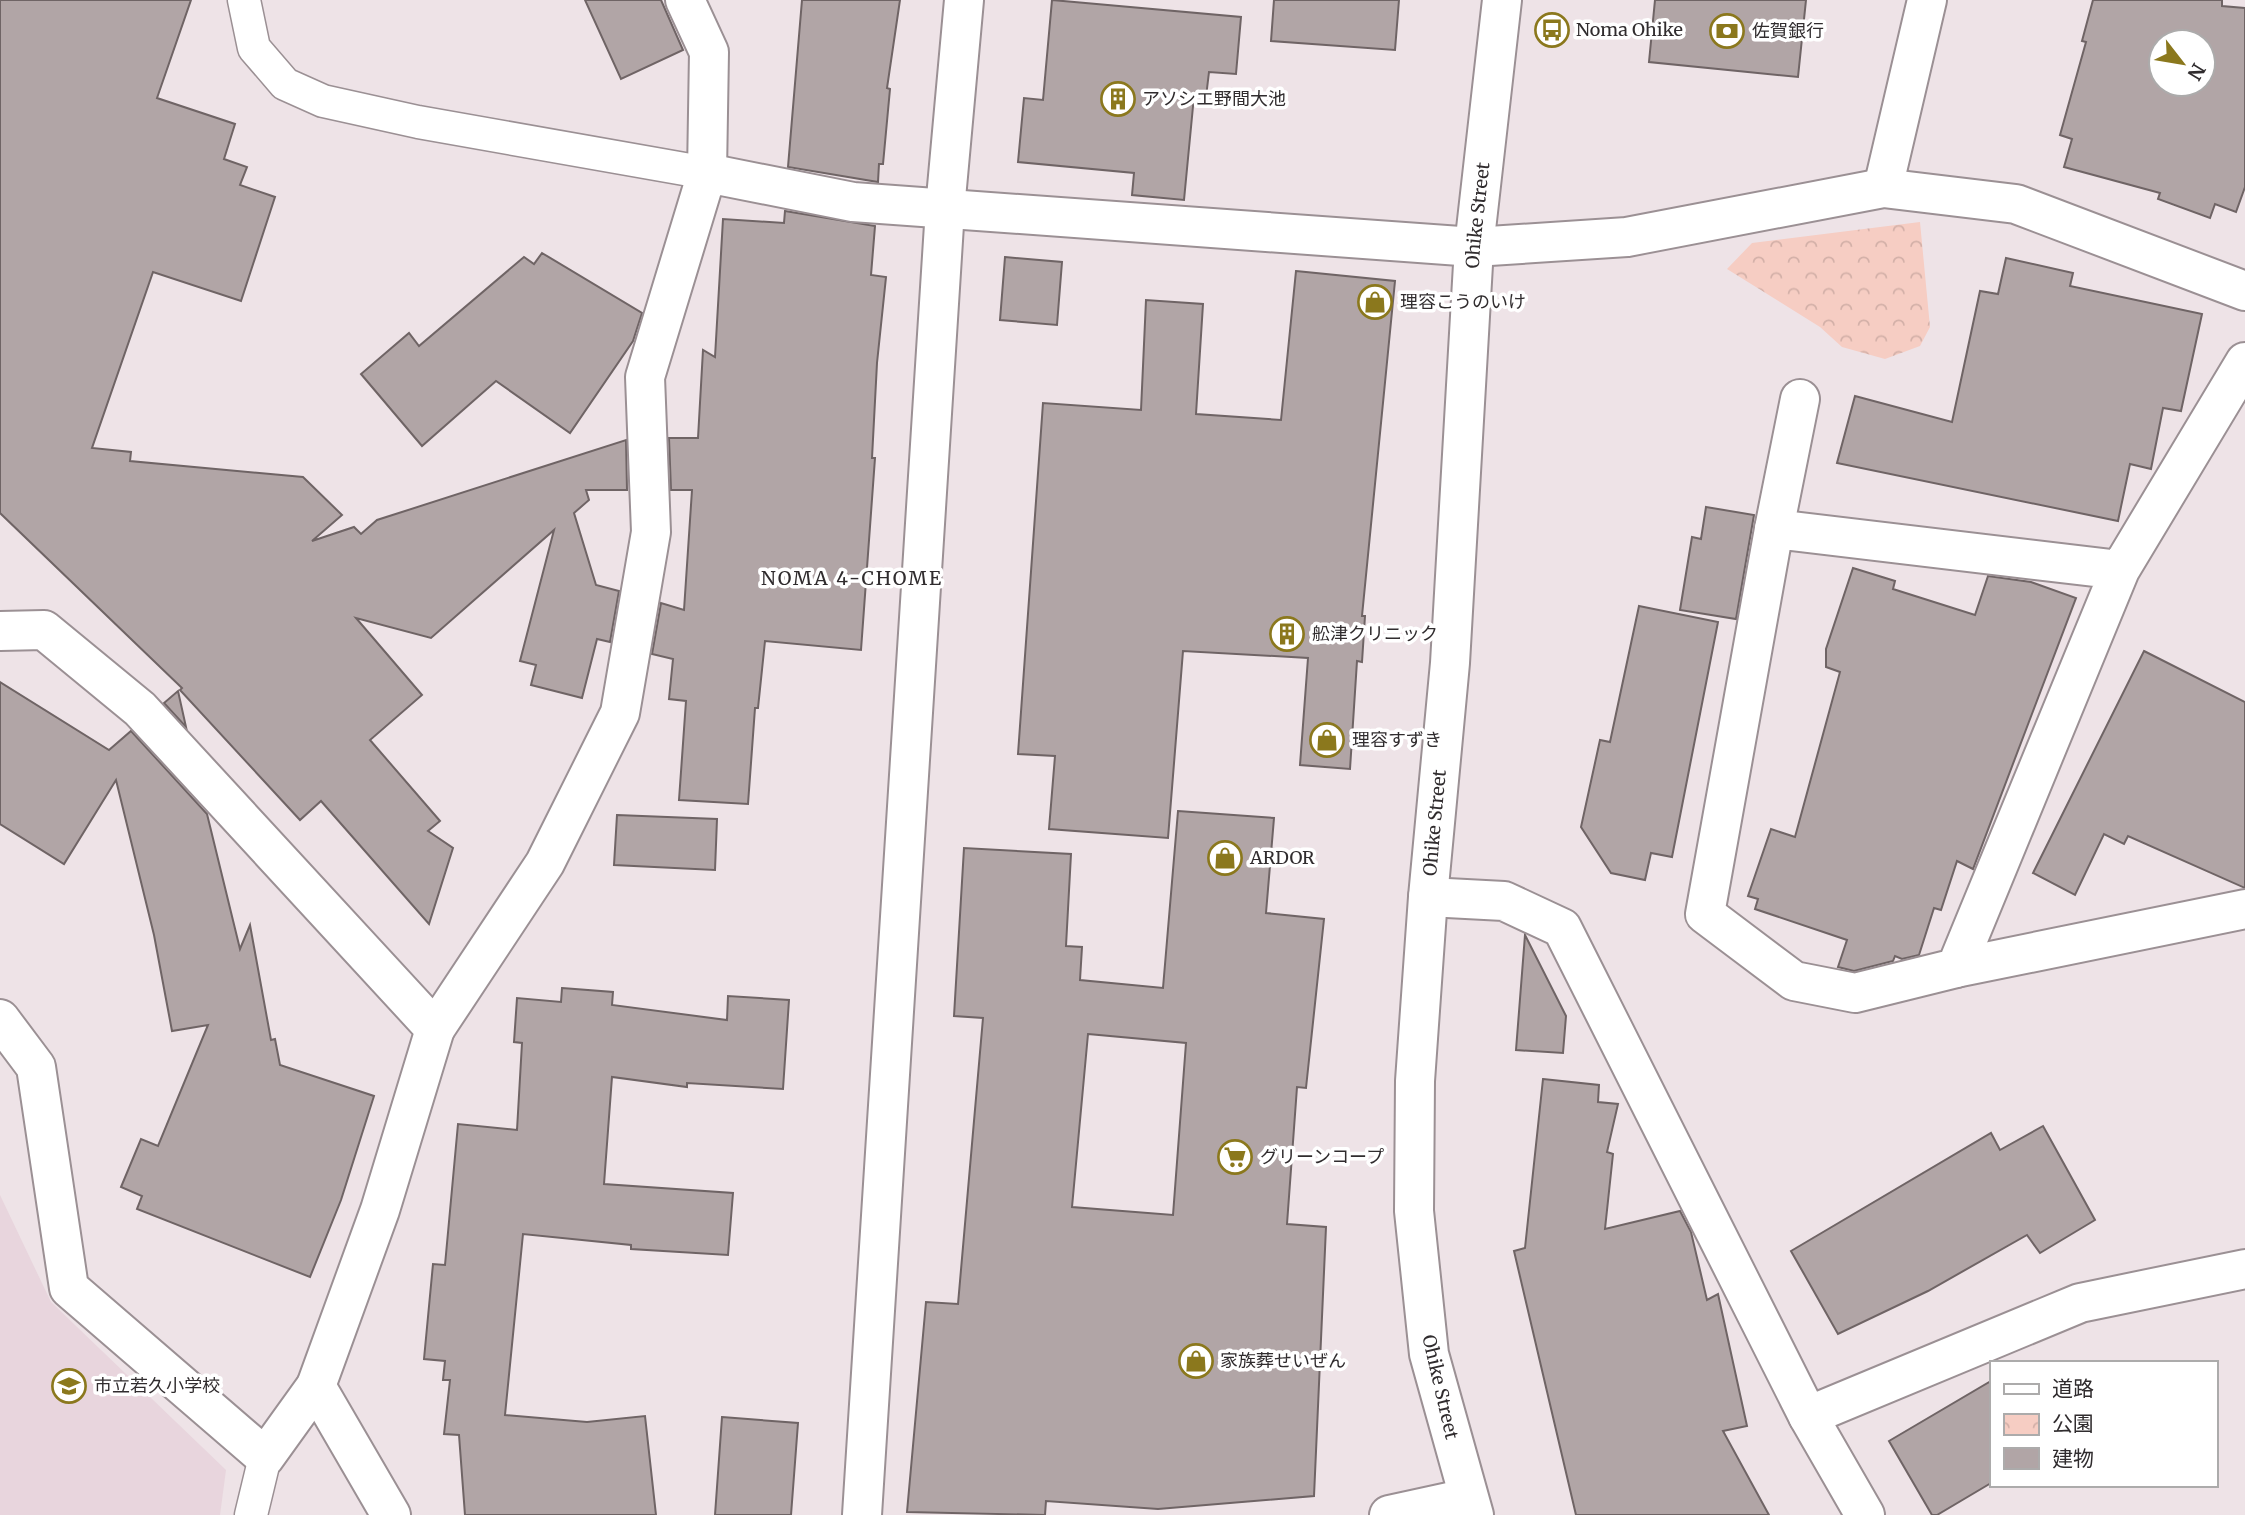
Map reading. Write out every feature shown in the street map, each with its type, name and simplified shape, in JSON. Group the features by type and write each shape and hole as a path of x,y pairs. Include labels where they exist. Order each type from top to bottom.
{"street":[{"path":"0,1019 36,1067 69,1288 265,1457 316,1386 380,1210 435,1029 545,863 621,713 651,532 645,377 707,173 709,52 685,0"},
{"path":"862,1515 945,209 964,0"},
{"name":"Ohike Street","path":"1470,1506 1429,1354 1414,1211 1415,1081 1428,897 1450,663 1474,247 1502,0"},
{"path":"1883,188 1927,0"},
{"path":"707,173 853,202 1474,247 1627,237 1883,188 2016,204 2245,290"},
{"path":"1956,968 2120,570 2245,362"},
{"path":"1800,399 1774,528 1705,914 1794,981 1855,993 1956,968 2245,909"},
{"path":"1774,528 2120,570"},
{"path":"0,631 44,630 140,709 435,1029"},
{"path":"1428,897 1504,901 1562,928 1808,1416 1864,1515"},
{"path":"1808,1416 2080,1303 2245,1269"},
{"path":"316,1386 391,1515"},
{"path":"1389,1515 1470,1506"}],"lane":[{"path":"244,0 254,48 285,85 323,101 418,122 707,173"},
{"path":"251,1515 265,1457"}],"shaded area":[{"name":"市立若久小学校","path":"0,1195 51,1302 226,1470 220,1515 0,1515"}],"green space":[{"path":"1920,222 1930,327 1920,346 1885,359 1842,347 1820,327 1727,269 1752,243"}],"building":[{"path":"0,0 191,0 157,98 235,124 224,159 247,167 240,185 275,197 241,301 153,272 92,448 131,452 130,461 303,477 342,515 312,541 354,527 361,534 377,520 626,440 627,490 586,490 589,500 574,513 596,585 619,591 610,642 597,639 582,698 531,685 536,665 520,661 554,530 431,638 356,618 422,695 370,740 440,821 428,831 453,848 429,924 321,801 300,820 180,690 182,688 0,513"},
{"path":"585,0 661,0 683,50 621,79"},
{"path":"802,0 900,0 887,88 890,89 883,164 879,164 878,182 788,167"},
{"name":"アソシエ野間大池","path":"1052,0 1241,17 1236,74 1209,72 1206,97 1194,96 1184,200 1132,195 1134,173 1018,162 1024,98 1043,100"},
{"path":"1274,0 1399,0 1395,50 1271,41"},
{"name":"佐賀銀行","path":"1655,0 1806,0 1798,77 1649,62"},
{"path":"2093,0 2222,0 2222,6 2245,8 2245,187 2236,212 2215,204 2210,218 2158,199 2160,193 2064,167 2072,139 2060,135 2086,42 2082,41"},
{"path":"785,211 875,226 871,275 886,277 877,363 872,458 875,458 861,650 765,641 758,708 755,708 748,804 679,800 686,701 669,699 673,659 652,654 661,603 684,610 692,490 671,490 669,438 698,438 703,350 715,357 723,219 784,223"},
{"path":"542,253 642,313 633,341 570,433 496,381 422,446 361,374 409,333 419,346 524,257 534,264"},
{"path":"1005,257 1062,262 1057,325 1000,320"},
{"path":"2006,258 2073,273 2070,286 2202,314 2181,411 2163,408 2151,469 2130,464 2118,521 1837,463 1855,396 1952,422 1980,291 1998,294"},
{"path":"1296,271 1395,281 1362,616 1365,616 1362,662 1357,661 1350,769 1300,765 1308,658 1183,651 1168,838 1049,829 1055,756 1018,754 1043,403 1141,410 1146,300 1203,304 1196,414 1281,420"},
{"path":"1706,507 1754,515 1736,619 1680,610 1692,537 1701,539"},
{"path":"1853,568 1895,581 1893,589 1975,615 1988,576 2031,582 2076,598 1973,869 1957,861 1941,910 1934,908 1919,955 1902,959 1895,956 1893,961 1854,971 1838,967 1847,940 1755,909 1758,899 1748,896 1771,829 1795,837 1840,672 1826,667 1826,649"},
{"path":"1639,606 1718,622 1672,857 1651,853 1645,880 1611,873 1581,827 1600,740 1610,742"},
{"path":"2144,651 2245,702 2245,888 2128,836 2124,844 2104,834 2075,895 2033,873"},
{"path":"0,682 109,750 131,731 207,814 240,949 250,925 271,1040 275,1039 280,1065 374,1096 341,1200 310,1277 137,1209 142,1196 121,1187 141,1139 158,1146 208,1025 172,1031 154,935 116,780 64,864 0,824"},
{"path":"178,691 186,727 164,703"},
{"path":"1178,811 1274,818 1266,913 1324,919 1306,1088 1297,1087 1287,1224 1326,1227 1314,1496 1158,1509 1046,1501 1045,1515 907,1512 926,1302 958,1304 983,1018 954,1016 964,848 1071,854 1066,946 1082,947 1080,980 1163,988","holes":["1088,1034 1186,1043 1173,1215 1072,1207"]},
{"path":"617,815 717,819 715,870 614,865"},
{"path":"1525,935 1566,1016 1563,1053 1516,1050"},
{"path":"562,988 613,992 612,1005 727,1020 728,996 789,1000 783,1089 687,1083 687,1087 612,1077 604,1184 733,1193 728,1255 631,1249 631,1245 523,1234 505,1415 587,1422 645,1416 656,1515 465,1515 459,1435 444,1434 450,1380 443,1380 445,1361 424,1359 433,1264 445,1265 458,1124 517,1130 522,1043 514,1042 517,998 561,1002"},
{"path":"1543,1079 1599,1085 1598,1102 1618,1104 1607,1152 1613,1154 1605,1229 1680,1211 1691,1232 1707,1300 1718,1294 1747,1426 1723,1431 1769,1515 1576,1515 1514,1251 1525,1248"},
{"path":"2043,1126 2095,1220 2040,1253 2027,1235 1928,1291 1838,1334 1791,1251 1991,1133 2000,1150"},
{"path":"1990,1382 1990,1484 1937,1515 1932,1515 1889,1441"},
{"path":"722,1417 798,1423 791,1515 715,1515"}],"place":[{"name":"Noma Ohike","path":"1552,30"},
{"name":"佐賀銀行","path":"1727,31"},
{"name":"アソシエ野間大池","path":"1118,99"},
{"name":"理容こうのいけ","path":"1375,302"},
{"name":"舩津クリニック","path":"1287,634"},
{"name":"理容すずき","path":"1327,740"},
{"name":"ARDOR","path":"1225,858"},
{"name":"グリーンコープ","path":"1235,1157"},
{"name":"家族葬せいぜん","path":"1196,1361"},
{"name":"市立若久小学校","path":"69,1386"}],"district":[{"name":"NOMA 4-CHOME","path":"852,578"}]}
